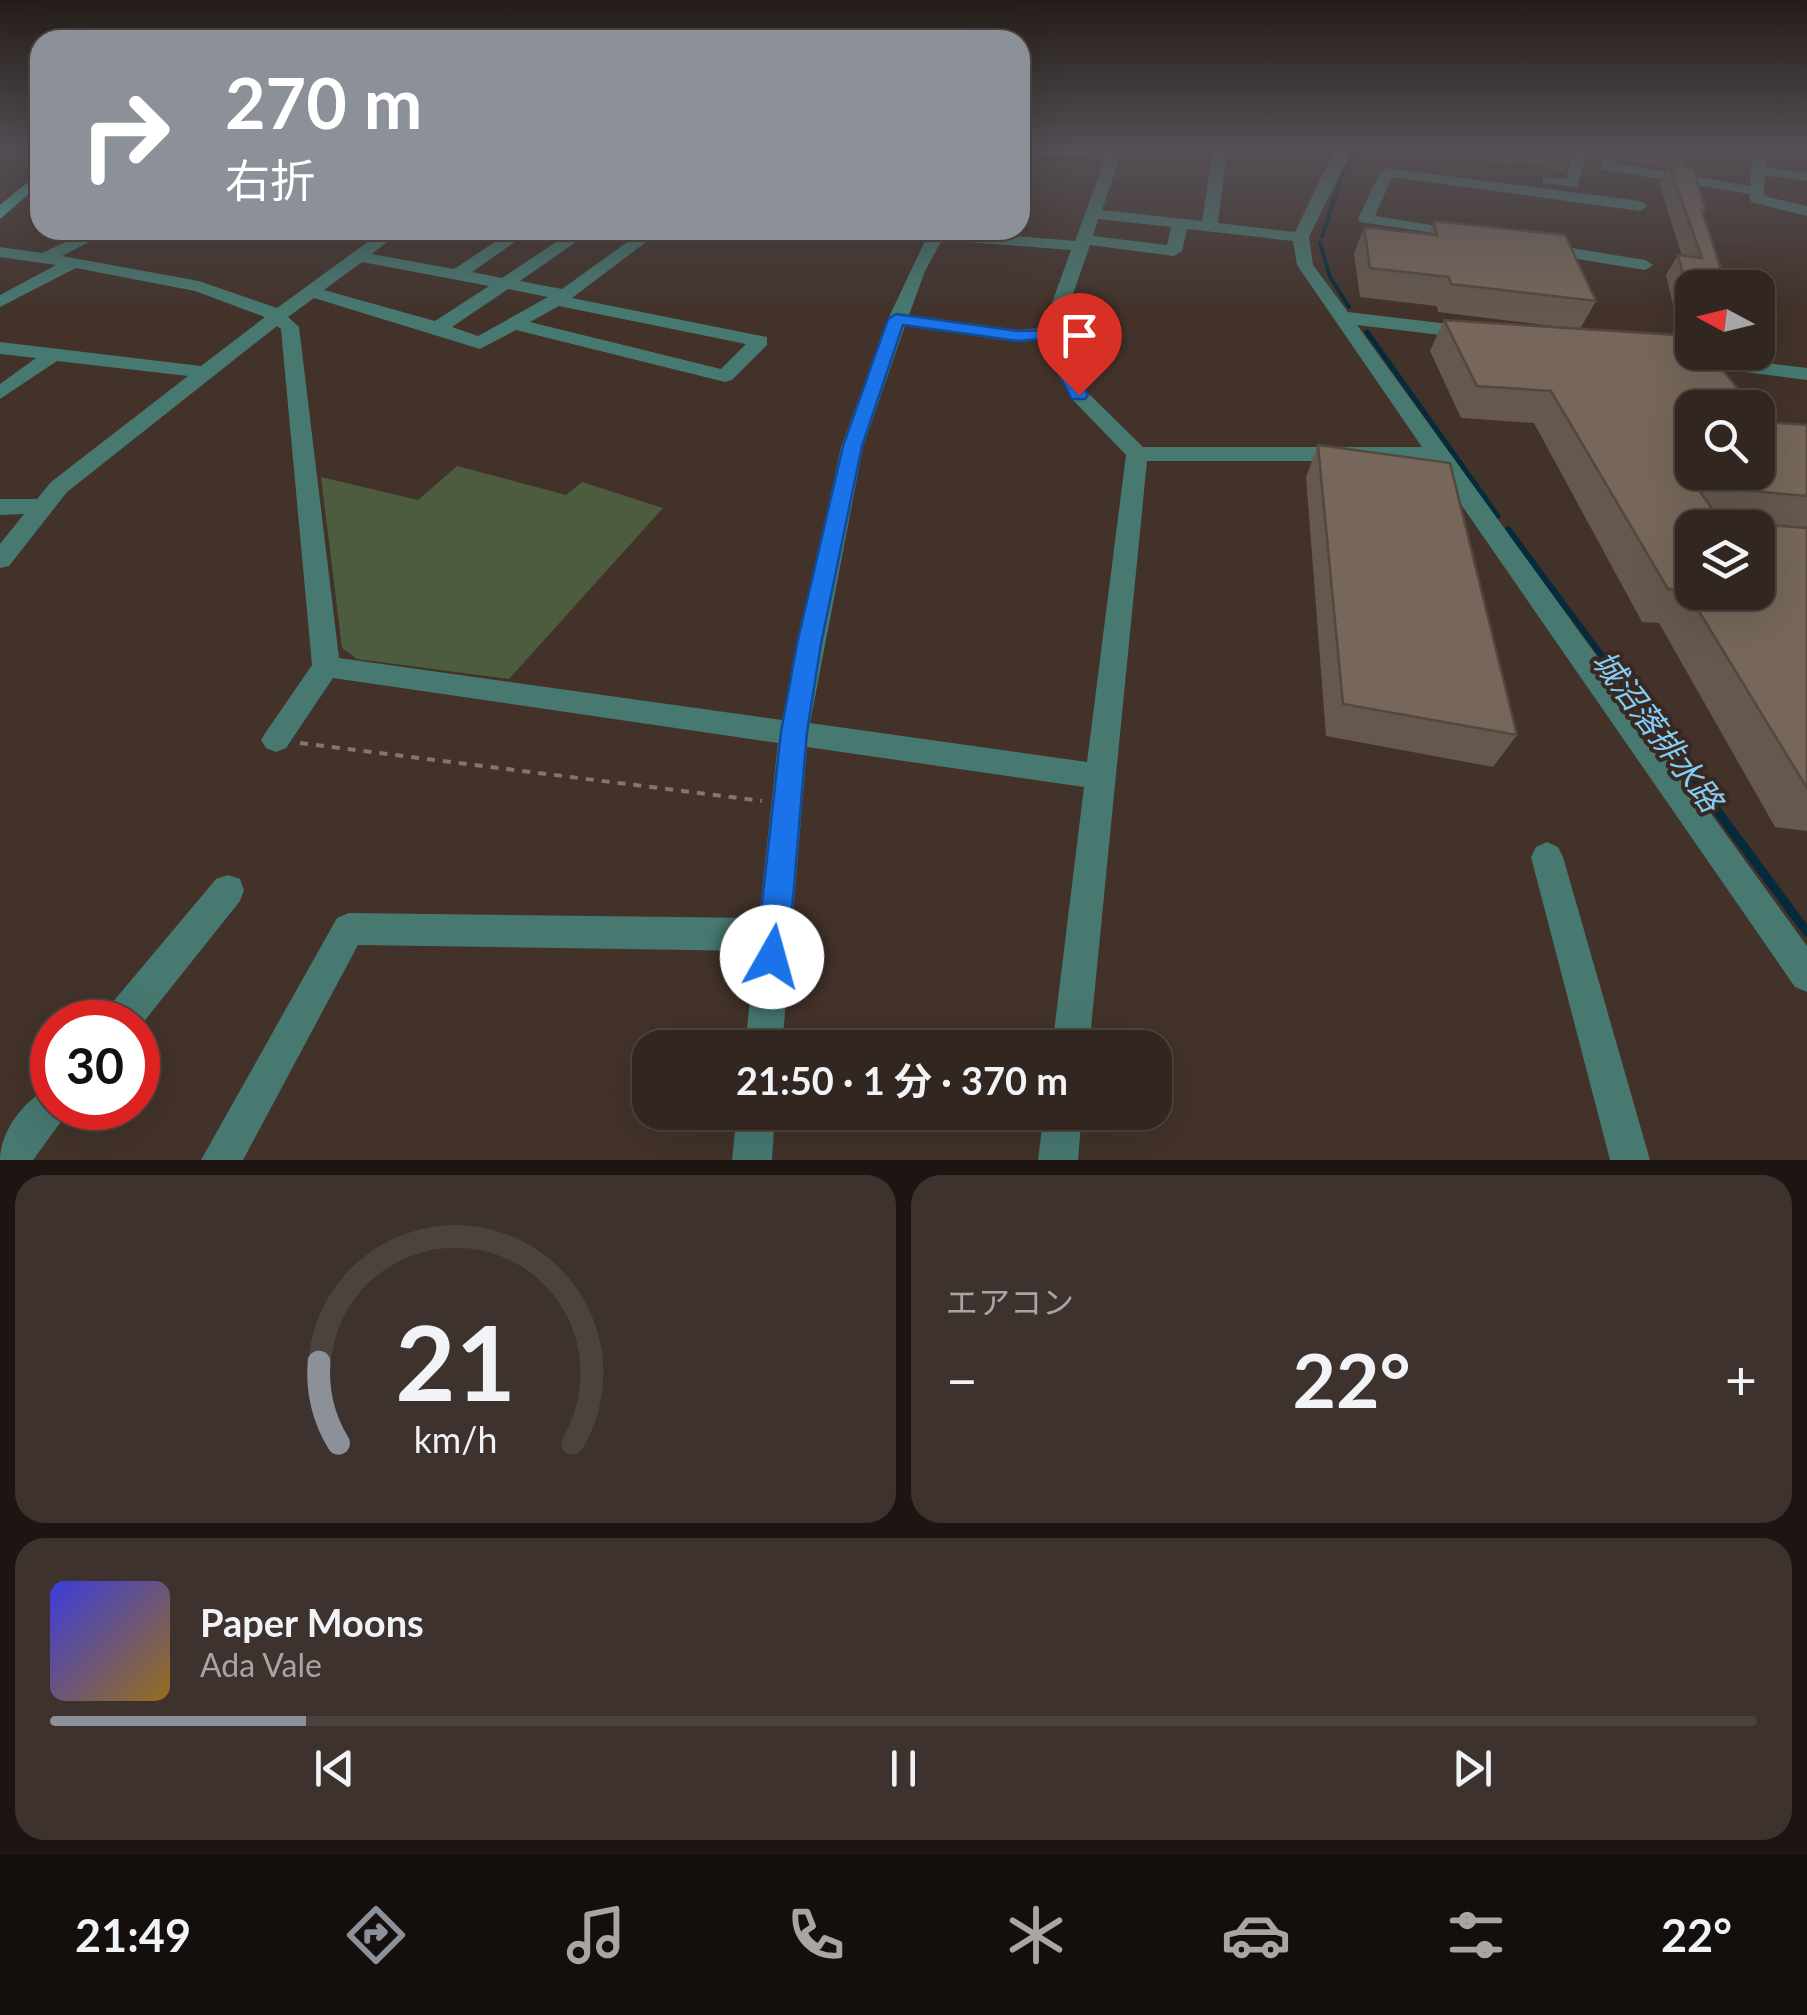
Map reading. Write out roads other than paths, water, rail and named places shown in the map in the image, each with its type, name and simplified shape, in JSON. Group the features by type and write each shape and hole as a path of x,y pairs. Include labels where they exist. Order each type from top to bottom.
{"street":[{"path":"1096,204 1048,340 1079,395 1137,454 1436,454"},
{"path":"1209,226 1212,204"},
{"path":"1317,204 1301,237 1305,265 1807,974"},
{"path":"1373,204 1366,220 1477,238"},
{"path":"1630,204 1640,206"},
{"path":"1776,204 1807,212"},
{"path":"1092,214 1301,237"},
{"path":"1030,238 1174,251 1180,223"},
{"path":"43,259 83,240"},
{"path":"0,560 59,486 377,240"},
{"path":"456,274 509,240"},
{"path":"438,328 570,240"},
{"path":"310,291 480,344 560,298 640,240"},
{"path":"765,1030 794,732 809,644 852,446 896,319 933,240"},
{"path":"1514,244 1644,265"},
{"path":"0,252 212,290 280,314 290,326 326,667 276,740"},
{"path":"358,256 505,284 760,341 725,376 514,324"},
{"path":"5,296 71,264"},
{"path":"1340,317 1496,336"},
{"path":"896,319 1018,336 1051,333"},
{"path":"0,348 204,372"},
{"path":"0,393 53,355"},
{"path":"1671,358 1807,374"},
{"path":"1072,1030 1137,454"},
{"path":"0,506 43,506"},
{"path":"326,667 1098,776"},
{"path":"1547,858 1630,1160"},
{"path":"138,1000 228,890"},
{"path":"221,1160 348,929 775,935"},
{"path":"0,1156 9,1160 33,1130"},
{"path":"752,1160 754,1130"},
{"path":"1058,1160 1061,1130"}],"waterway":[{"name":"城沼落排水路","path":"1322,237 1333,204"},
{"name":"城沼落排水路","path":"1320,243 1330,277 1349,307"},
{"name":"城沼落排水路","path":"1367,332 1498,516"},
{"name":"城沼落排水路","path":"1508,529 1711,803"},
{"name":"城沼落排水路","path":"1710,801 1807,932"}]}
